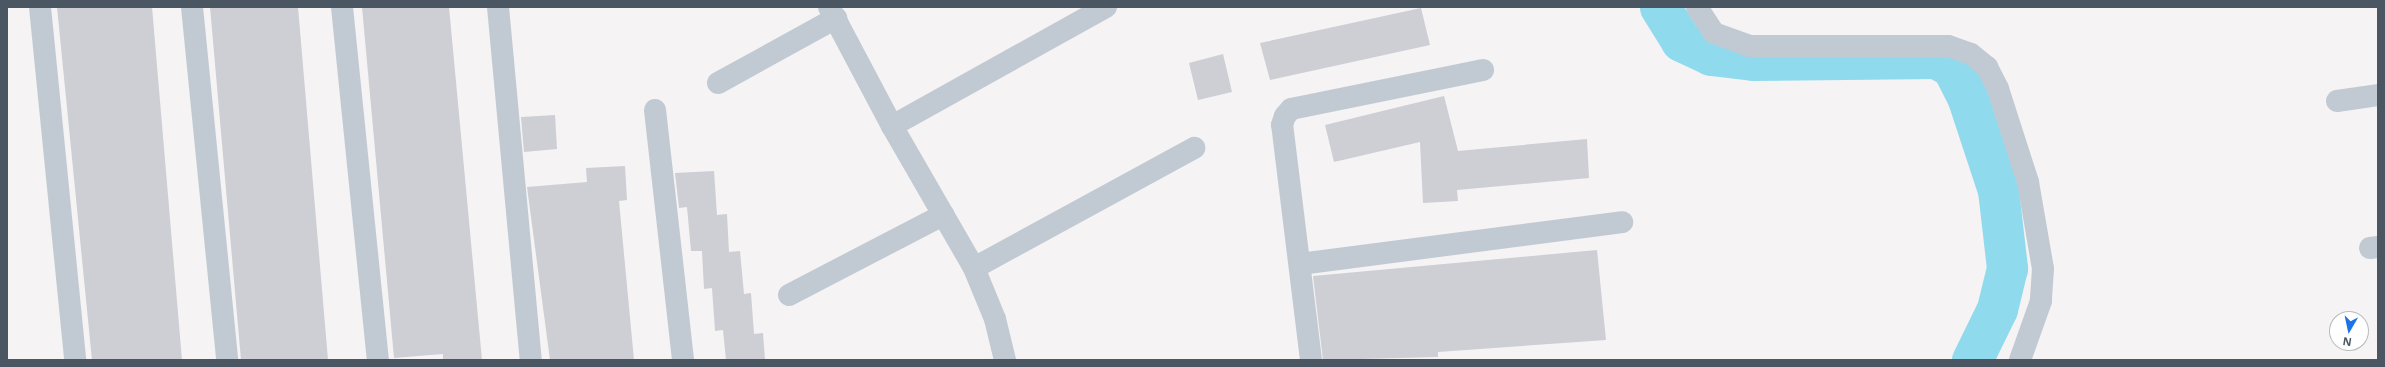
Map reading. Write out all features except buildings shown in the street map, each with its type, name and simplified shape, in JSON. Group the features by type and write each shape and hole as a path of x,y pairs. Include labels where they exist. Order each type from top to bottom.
{"street":[{"path":"40,7 76,360"},
{"path":"192,7 227,360"},
{"path":"342,7 378,360"},
{"path":"498,7 531,360"},
{"path":"892,126 1106,7"},
{"path":"1697,7 1714,34 1749,46 1948,46 1971,54 1987,67 1998,88 2028,182 2043,269 2041,301 2020,360"},
{"path":"718,83 833,13 892,126 974,268 995,319 1005,360"},
{"path":"1311,360 1282,125 1290,109 1483,70"},
{"path":"2337,101 2378,95"},
{"path":"655,110 683,360"},
{"path":"974,268 1194,148"},
{"path":"789,295 943,215"},
{"path":"1300,264 1622,222"}],"waterway":[{"path":"1660,7 1681,41 1711,55 1753,60 1936,58 1952,67 1968,99 1998,190 2007,268 1997,309 1972,360"}]}
